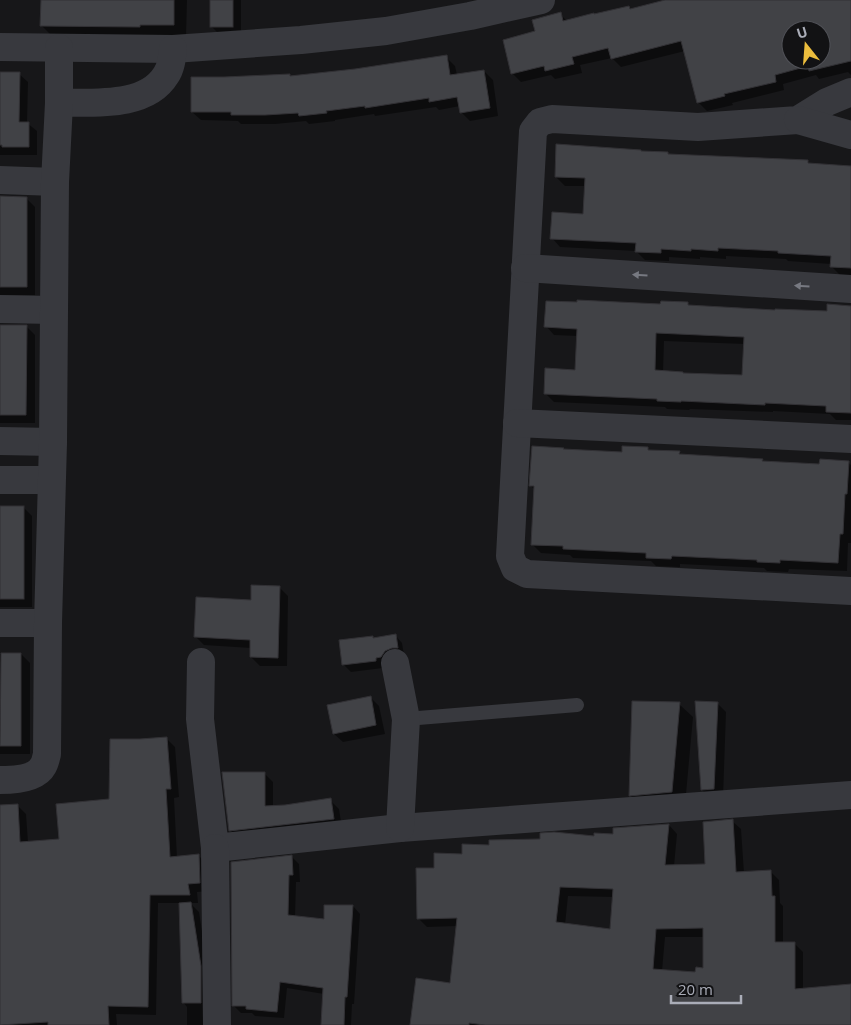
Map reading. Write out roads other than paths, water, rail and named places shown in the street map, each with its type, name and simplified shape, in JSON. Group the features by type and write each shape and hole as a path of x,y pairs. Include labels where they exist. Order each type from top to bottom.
{"street":[{"path":"0,47 173,49 301,40 386,31 470,16 541,0"},
{"path":"0,780 33,775 43,767 47,754 48,623 53,442 55,182 59,103 59,48"},
{"path":"59,103 121,101 141,96 156,88 166,75 170,66 173,49"},
{"path":"798,120 826,102 851,92"},
{"path":"851,136 798,120 698,127 552,119 540,122 533,131 510,556 515,568 527,574 851,591"},
{"path":"0,180 55,182"},
{"path":"526,268 851,289"},
{"path":"0,309 54,310"},
{"path":"517,423 851,439"},
{"path":"0,441 53,442"},
{"path":"0,480 51,480"},
{"path":"0,623 48,623"},
{"path":"200,662 200,719 215,848 217,1025"},
{"path":"395,663 406,719 400,828"},
{"path":"215,848 400,828 851,796"}],"lane":[{"path":"406,719 577,704"}]}
